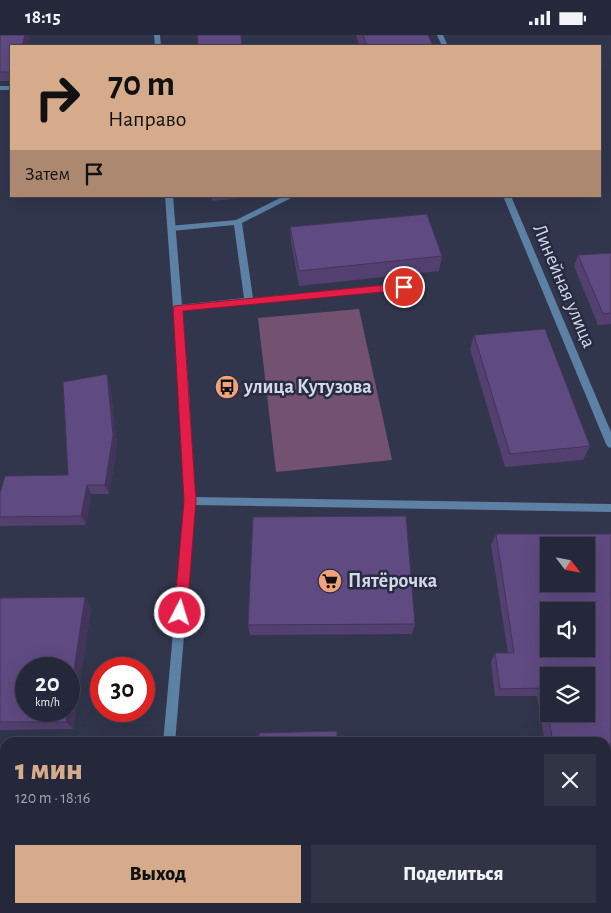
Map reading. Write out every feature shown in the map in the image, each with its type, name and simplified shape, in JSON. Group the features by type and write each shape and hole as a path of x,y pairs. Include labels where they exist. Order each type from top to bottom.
{"street":[{"path":"170,197 190,501 170,737"},
{"path":"172,228 238,222 289,197"},
{"name":"Линейная улица","path":"508,197 611,444"},
{"path":"238,222 249,301"},
{"path":"178,308 404,287"},
{"path":"190,501 611,508"}],"shaded area":[{"path":"359,309 392,460 276,472 258,318"}],"building":[{"path":"0,35 25,35 22,45 10,45 10,72 0,72"},
{"path":"197,35 241,35 242,45 198,45"},
{"path":"363,35 428,35 433,45 367,45"},
{"path":"427,214 442,256 299,271 290,227"},
{"path":"611,253 611,313 603,314 578,255"},
{"path":"545,329 590,446 510,454 474,335"},
{"path":"107,374 113,435 105,485 87,485 81,516 0,517 0,493 5,476 68,475 63,382"},
{"name":"Пятёрочка","path":"406,516 415,624 248,625 253,517"},
{"path":"496,534 611,534 611,737 552,737 550,722 595,722 595,667 540,667 540,688 500,689 495,653 514,653"},
{"path":"85,597 76,657 15,657 15,722 0,722 0,598"},
{"path":"337,731 337,737 259,737 259,733"}],"place":[{"name":"улица Кутузова","path":"227,387"},
{"name":"Пятёрочка","path":"330,581"}],"route":[{"path":"180,613 190,501 178,308 404,287"}]}
